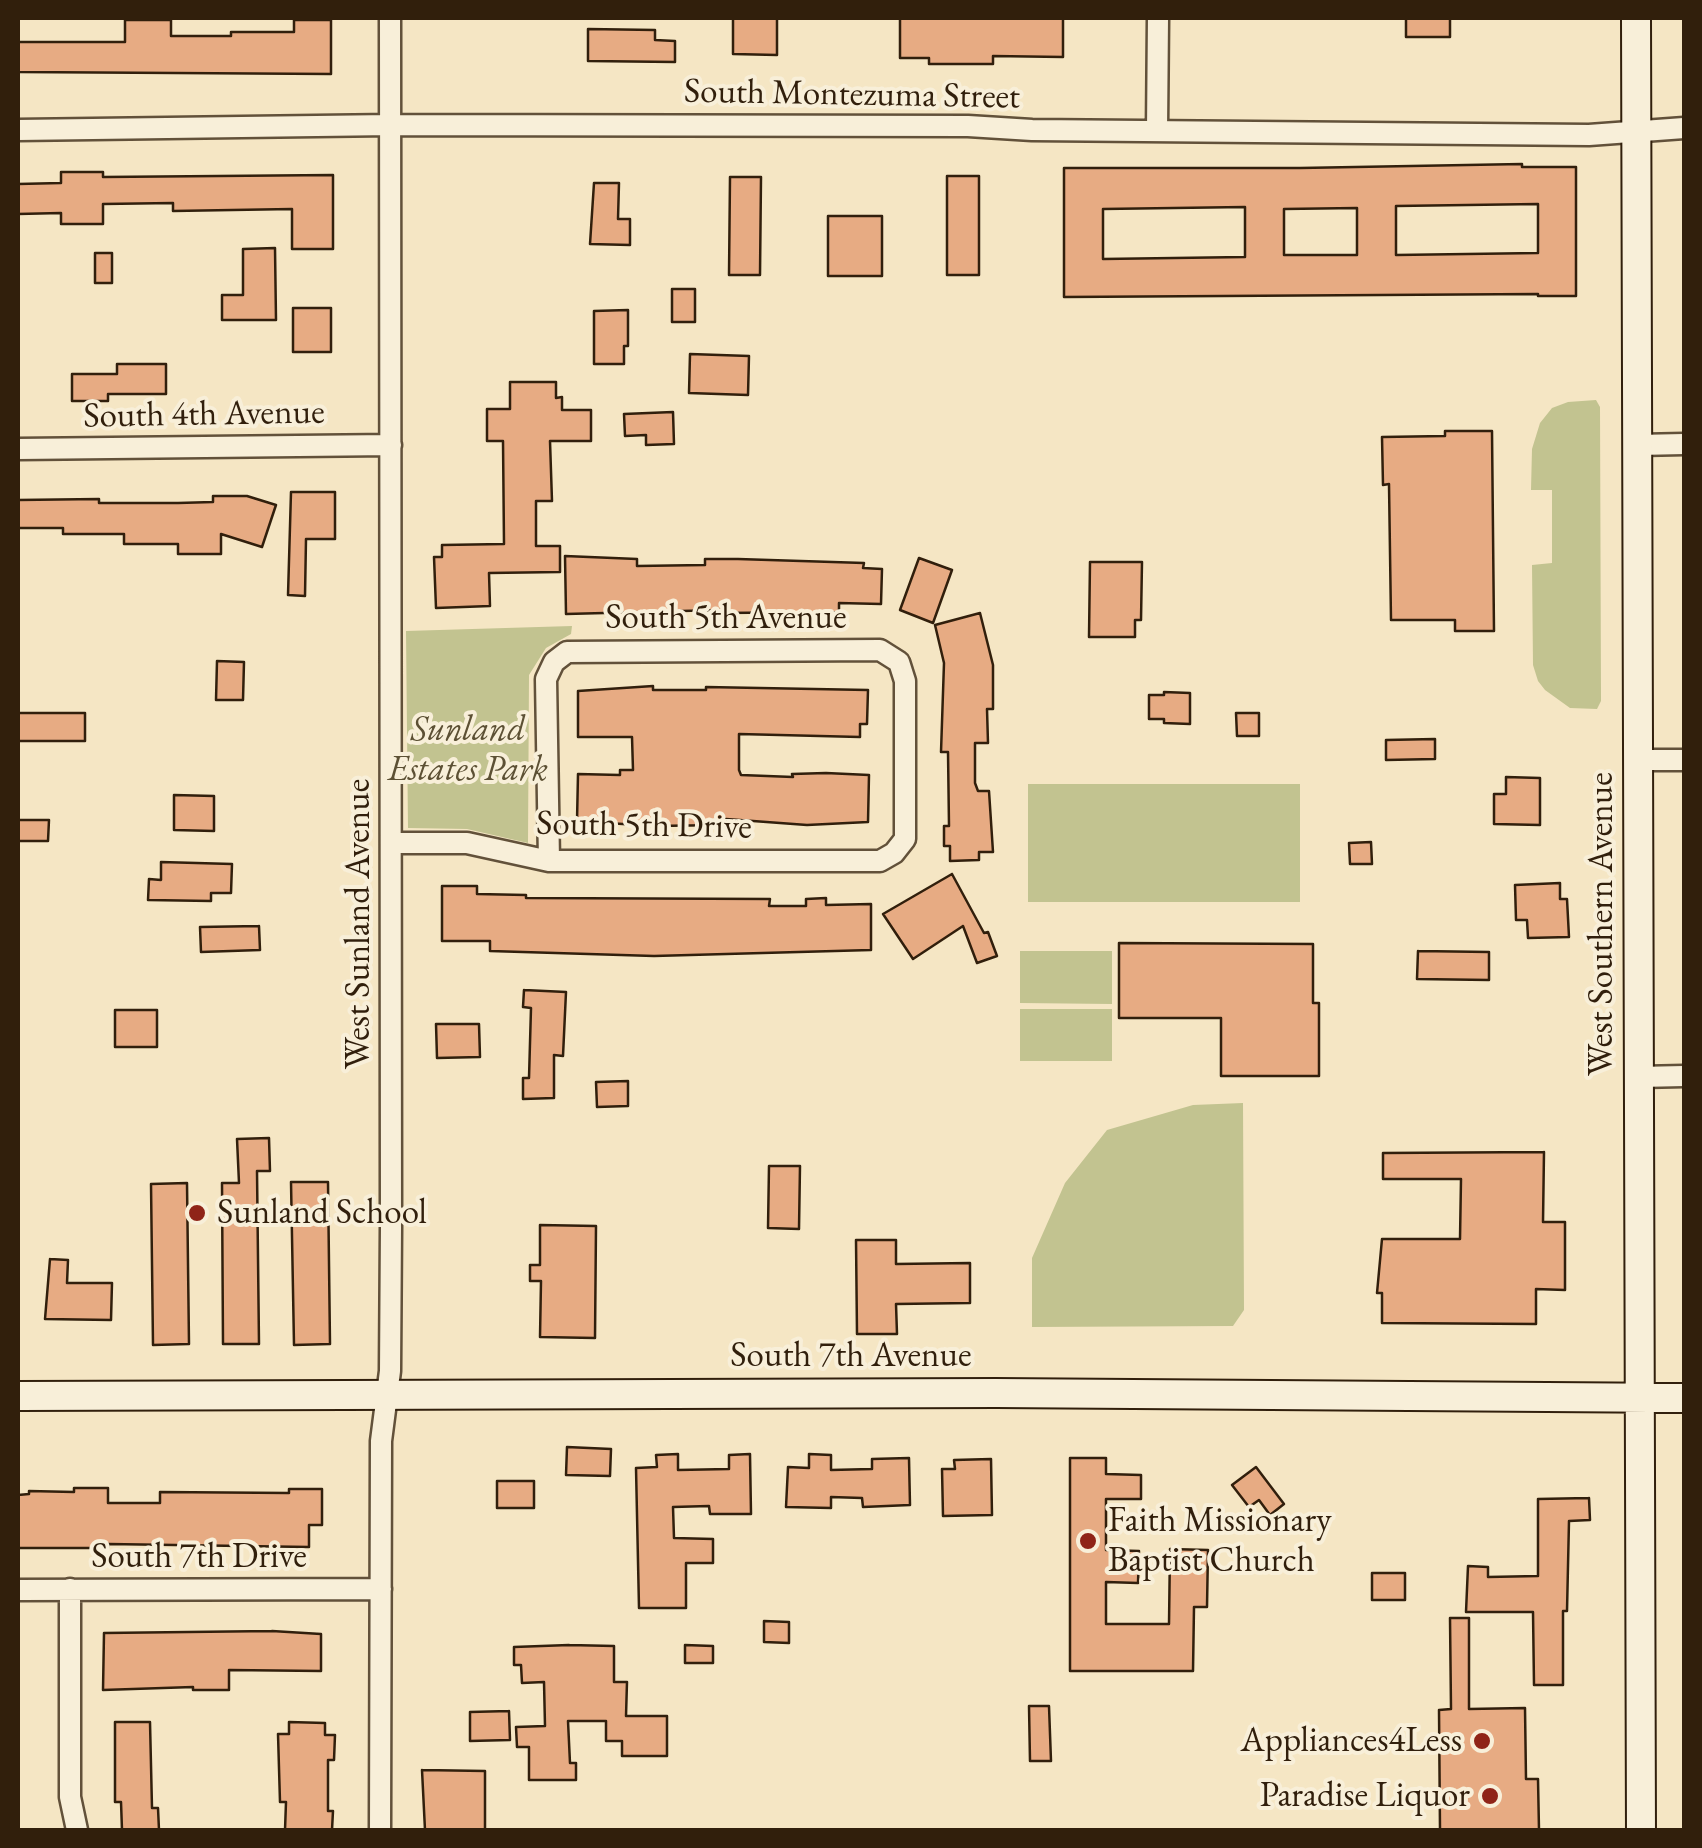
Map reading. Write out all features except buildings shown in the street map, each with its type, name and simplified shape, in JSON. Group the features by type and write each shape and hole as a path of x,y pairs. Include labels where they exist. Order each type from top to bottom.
{"main road":[{"name":"West Southern Avenue","path":"1636,18 1640,1830"},
{"name":"South 7th Avenue","path":"18,1396 996,1393 1684,1398"}],"street":[{"name":"West Sunland Avenue","path":"380,1830 381,1441 390,1358 390,18"},
{"path":"1158,18 1158,130"},
{"name":"South Montezuma Street","path":"18,130 968,126 1032,130 1588,135 1684,128"},
{"path":"1638,445 1684,444"},
{"name":"South 4th Avenue","path":"18,449 391,445"},
{"name":"South 5th Avenue","path":"550,862 546,679 554,662 567,652 880,650 899,662 905,682 905,838 894,853"},
{"path":"1640,760 1684,760"},
{"name":"South 5th Drive","path":"391,843 466,843 550,862 880,860 894,853"},
{"path":"1639,1077 1684,1076"},
{"path":"70,1589 70,1796 77,1830"},
{"name":"South 7th Drive","path":"18,1590 380,1589"}],"green space":[{"path":"1596,400 1600,407 1601,701 1597,709 1570,708 1545,690 1533,665 1532,565 1552,563 1552,490 1531,490 1532,449 1540,423 1552,408 1568,402"},
{"name":"Sunland Estates Park","path":"572,626 571,634 546,648 529,675 528,843 467,829 408,828 406,631"},
{"path":"1028,784 1300,784 1300,902 1028,902"},
{"path":"1020,951 1112,951 1112,1004 1020,1003"},
{"path":"1020,1009 1112,1009 1112,1061 1020,1061"},
{"path":"1243,1103 1244,1310 1233,1326 1032,1327 1032,1258 1065,1183 1107,1130 1193,1105"}],"place":[{"name":"Sunland School","path":"197,1213"},
{"name":"Faith Missionary Baptist Church","path":"1088,1541"},
{"name":"Appliances4Less","path":"1482,1741"},
{"name":"Paradise Liquor","path":"1490,1796"}]}
